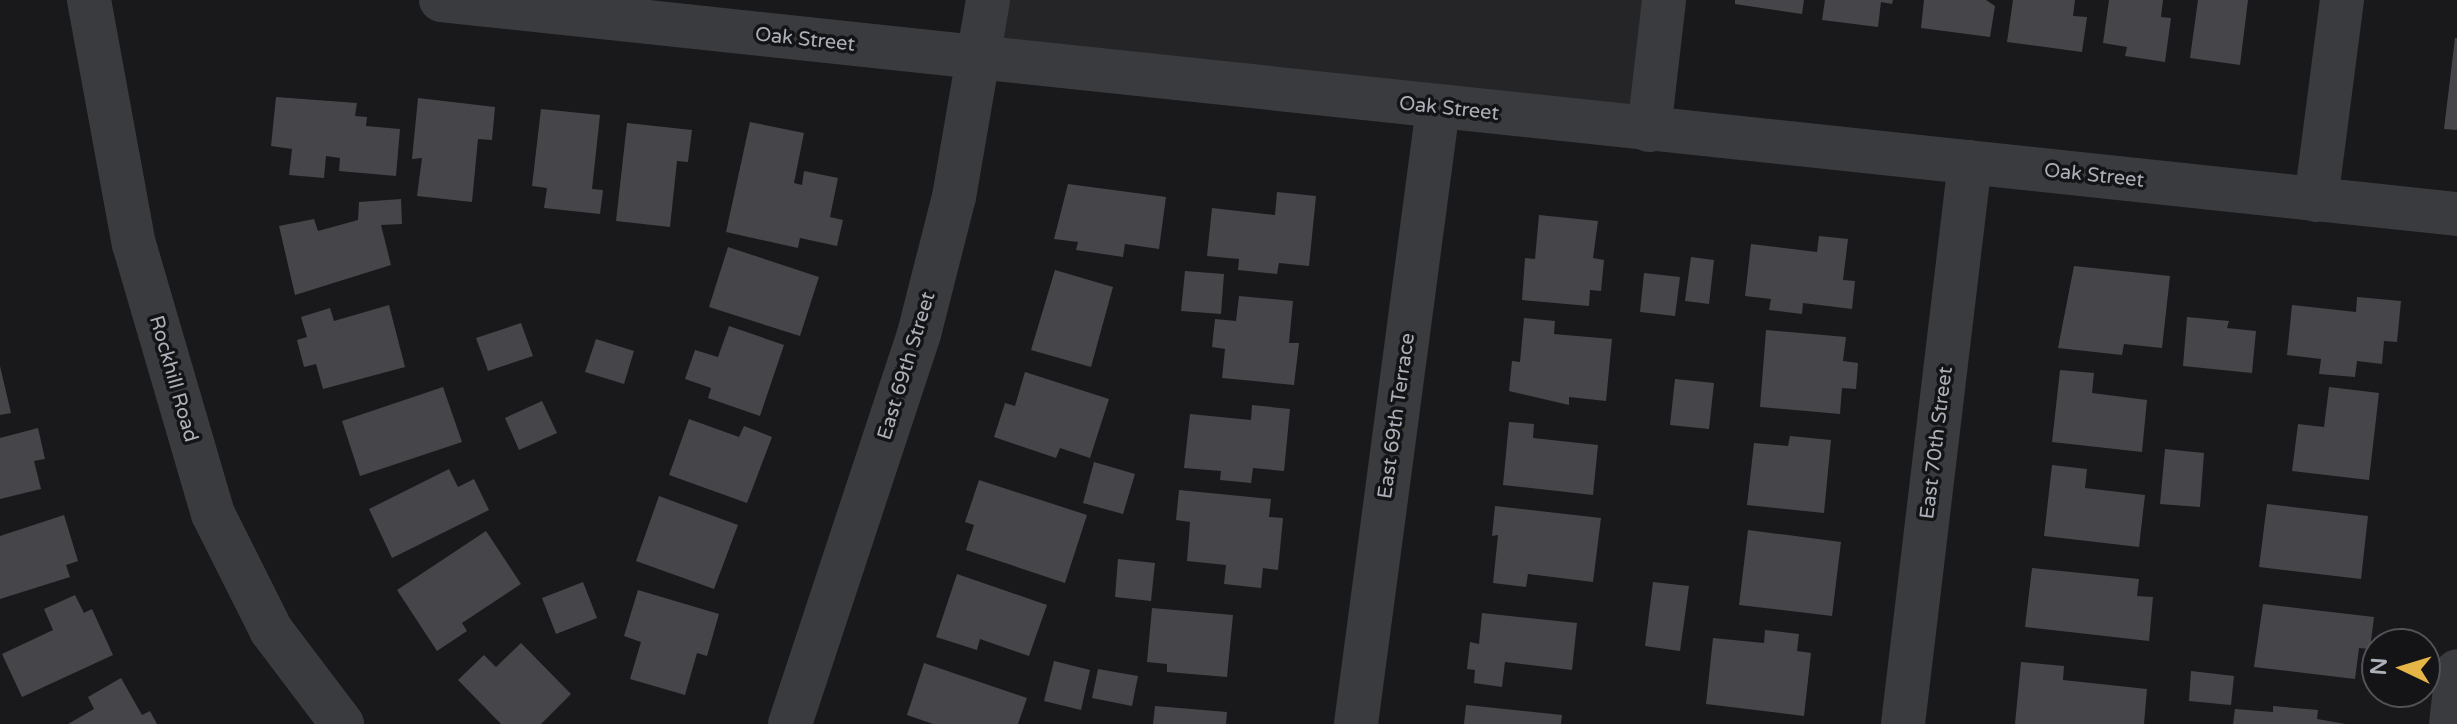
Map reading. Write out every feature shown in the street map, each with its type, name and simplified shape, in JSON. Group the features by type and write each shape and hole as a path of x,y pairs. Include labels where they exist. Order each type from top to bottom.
{"street":[{"name":"Rockhill Road","path":"89,0 134,244 213,514 271,630 342,724"},
{"name":"Oak Street","path":"441,0 981,60 2457,214"},
{"name":"East 69th Street","path":"790,724 919,334 981,60 988,0"},
{"path":"1649,130 1664,0"},
{"path":"2316,200 2342,0"},
{"name":"East 69th Terrace","path":"1356,724 1438,108"},
{"name":"East 70th Street","path":"1903,724 1970,162"},
{"path":"2451,724 2457,671"}],"shaded area":[{"path":"999,0 1647,0 1633,113 993,46"}],"building":[{"path":"1735,0 1804,0 1802,14 1735,4"},
{"path":"1825,0 1893,0 1892,4 1881,2 1878,27 1822,20"},
{"path":"1924,0 1986,0 1995,6 1990,37 1921,28"},
{"path":"2013,0 2075,0 2073,16 2087,17 2082,52 2007,42"},
{"path":"2109,0 2163,0 2161,17 2171,18 2165,62 2125,56 2127,47 2103,43"},
{"path":"2198,0 2248,0 2240,65 2190,58"},
{"path":"2457,38 2457,130 2444,129"},
{"path":"276,97 357,103 355,116 367,117 366,126 400,129 396,176 339,171 340,158 326,156 324,178 289,175 292,149 271,146"},
{"path":"418,98 495,107 492,140 478,139 472,202 417,196 422,158 412,159"},
{"path":"541,109 600,115 592,189 603,190 600,214 544,208 547,188 532,186"},
{"path":"750,122 804,133 794,183 802,185 804,171 838,178 830,217 843,220 837,246 800,238 798,248 726,232"},
{"path":"627,123 692,130 688,162 677,161 670,227 616,221"},
{"path":"1068,184 1166,197 1159,249 1125,244 1123,257 1076,250 1078,242 1054,239"},
{"path":"1277,192 1316,196 1309,266 1279,263 1277,274 1238,270 1239,259 1207,256 1212,208 1275,215"},
{"path":"401,199 402,224 381,225 391,265 295,295 279,226 314,219 318,231 358,220 359,202"},
{"path":"1539,215 1598,221 1593,258 1604,260 1601,291 1590,290 1589,306 1522,300 1525,258 1535,259"},
{"path":"1819,236 1848,239 1843,280 1855,281 1852,309 1803,303 1802,314 1769,310 1771,299 1745,296 1751,244 1817,252"},
{"path":"728,247 819,277 800,336 709,307"},
{"path":"1691,257 1714,260 1709,304 1685,301"},
{"path":"2074,266 2170,276 2162,348 2124,344 2122,355 2058,348"},
{"path":"1055,270 1113,287 1091,367 1031,350"},
{"path":"1185,271 1224,274 1221,314 1181,311"},
{"path":"1644,273 1680,277 1675,316 1640,312"},
{"path":"1239,296 1293,301 1289,343 1299,343 1294,385 1222,378 1225,349 1212,347 1215,319 1236,321"},
{"path":"2357,297 2401,301 2397,342 2384,341 2382,364 2357,361 2355,377 2319,374 2321,359 2287,355 2292,305 2356,312"},
{"path":"389,305 405,367 323,389 316,364 304,367 297,340 307,337 301,317 330,308 334,321"},
{"path":"2187,317 2229,321 2227,328 2256,331 2252,373 2183,366"},
{"path":"1524,318 1555,321 1554,334 1612,339 1606,401 1569,397 1569,405 1509,391 1512,361 1520,362"},
{"path":"521,323 533,356 488,371 476,338"},
{"path":"729,326 784,345 760,416 708,398 711,388 685,379 695,350 718,357"},
{"path":"1766,330 1846,337 1843,361 1858,363 1856,389 1842,388 1840,414 1760,407"},
{"path":"596,339 634,351 624,384 585,372"},
{"path":"0,366 11,413 0,415"},
{"path":"2060,370 2094,373 2092,393 2147,400 2142,452 2052,442"},
{"path":"1025,372 1109,399 1090,458 1060,448 1056,458 994,437 1005,403 1015,406"},
{"path":"1675,379 1714,383 1709,429 1670,425"},
{"path":"443,387 462,442 360,476 342,421"},
{"path":"2329,387 2379,393 2369,480 2292,471 2298,424 2324,427"},
{"path":"542,401 557,433 519,450 505,418"},
{"path":"1252,405 1290,409 1284,471 1253,468 1251,483 1220,480 1221,471 1184,468 1190,414 1251,420"},
{"path":"689,419 739,437 744,426 772,437 747,503 669,475"},
{"path":"1509,422 1534,424 1533,438 1598,445 1593,495 1503,485"},
{"path":"38,428 45,459 34,461 41,489 0,499 0,438"},
{"path":"1790,436 1831,440 1824,513 1747,505 1754,443 1788,446"},
{"path":"2165,449 2204,453 2200,507 2160,504"},
{"path":"1094,462 1135,474 1123,514 1083,503"},
{"path":"2052,465 2087,469 2085,488 2145,495 2139,547 2044,536"},
{"path":"449,469 458,487 474,479 489,510 392,558 369,509"},
{"path":"979,480 1087,515 1065,583 966,550 974,525 965,522"},
{"path":"1179,490 1271,499 1269,517 1283,518 1278,570 1263,568 1261,588 1224,584 1226,565 1187,561 1190,522 1176,520"},
{"path":"659,496 738,525 714,589 636,561"},
{"path":"2267,504 2368,516 2361,579 2259,567"},
{"path":"1495,506 1601,518 1593,582 1528,574 1526,587 1493,583 1498,535 1492,536"},
{"path":"64,515 78,561 66,565 70,577 0,599 0,536"},
{"path":"1748,530 1841,542 1832,616 1739,605"},
{"path":"486,531 521,584 462,623 467,631 437,651 397,590"},
{"path":"1118,559 1155,563 1151,601 1115,597"},
{"path":"2032,568 2139,579 2137,596 2153,597 2149,641 2025,627"},
{"path":"957,574 1047,605 1029,656 980,639 977,650 936,637"},
{"path":"583,582 597,618 556,634 542,598"},
{"path":"1653,582 1689,586 1680,651 1645,646"},
{"path":"638,590 719,614 707,656 697,653 685,695 630,679 641,642 624,636"},
{"path":"75,595 84,613 92,609 113,655 22,697 2,654 53,630 44,609"},
{"path":"2263,604 2374,617 2373,628 2361,628 2355,679 2254,667"},
{"path":"1152,608 1233,615 1227,677 1167,672 1167,664 1147,662"},
{"path":"1482,613 1577,623 1572,670 1505,662 1502,687 1474,683 1475,670 1467,669 1470,642 1479,644"},
{"path":"1765,630 1799,634 1797,651 1811,653 1804,716 1706,704 1713,638 1764,643"},
{"path":"521,643 571,694 541,724 501,724 458,680 484,655 496,667"},
{"path":"1054,661 1090,670 1081,710 1044,701"},
{"path":"2021,662 2064,666 2063,680 2147,689 2144,724 2015,724"},
{"path":"924,663 1027,698 1018,724 933,724 907,715"},
{"path":"1098,669 1138,676 1132,706 1092,698"},
{"path":"2191,671 2234,676 2231,705 2189,701"},
{"path":"121,678 142,715 150,711 157,724 68,724 94,709 88,697"},
{"path":"1466,705 1562,715 1561,724 1464,724"},
{"path":"1155,706 1227,712 1226,724 1153,724"},
{"path":"2273,706 2318,710 2317,719 2346,724 2233,724 2235,709 2273,712"}]}
